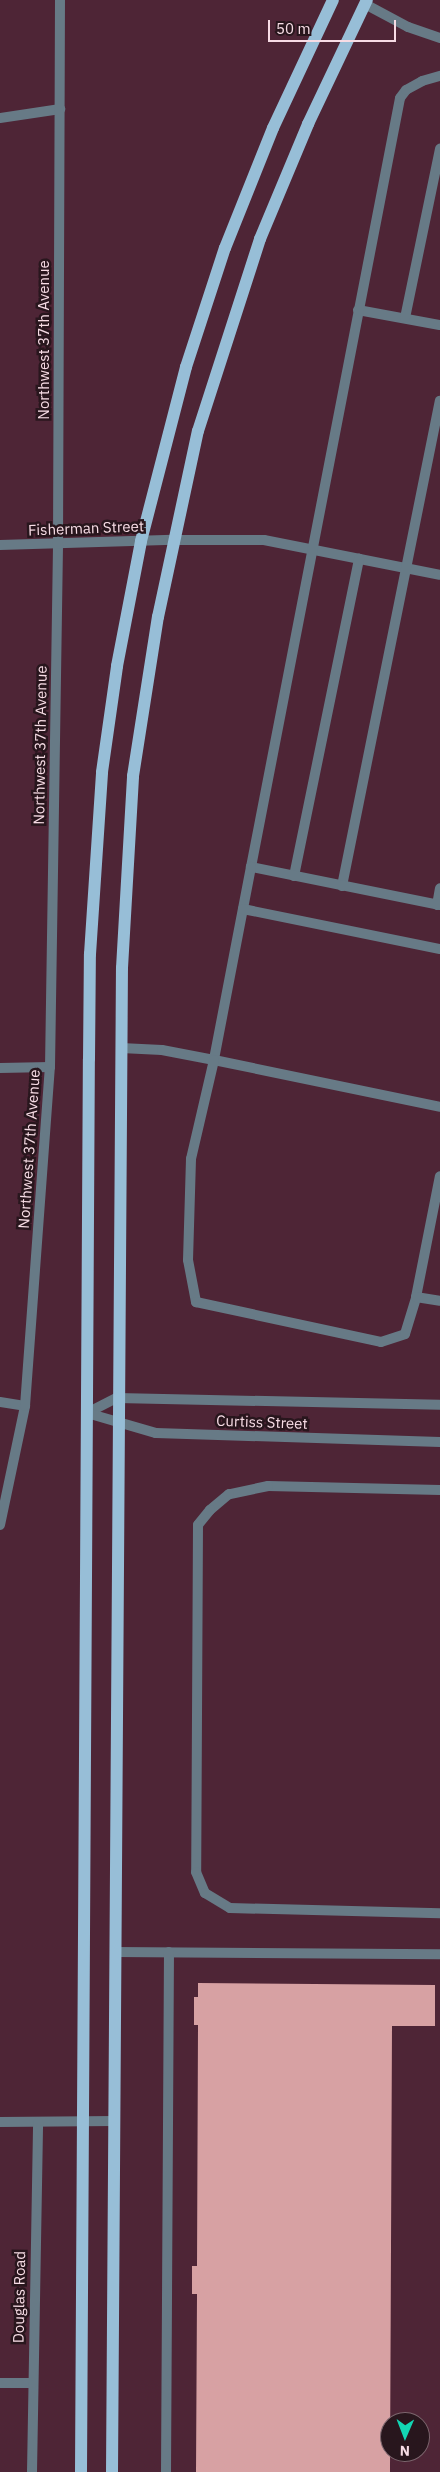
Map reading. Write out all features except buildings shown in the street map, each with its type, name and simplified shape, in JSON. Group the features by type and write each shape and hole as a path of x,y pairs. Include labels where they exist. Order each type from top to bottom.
{"main road":[{"path":"82,2472 90,954 95,859 117,666 141,541 186,366 225,248 273,128 333,0"},
{"path":"112,2472 116,1424 122,968 133,776 156,626 198,432 260,239 308,124 363,1"}],"street":[{"name":"Northwest 37th Avenue","path":"0,1525 10,1488 25,1406 50,1067 58,544 60,0"},
{"path":"363,1 408,27 440,38"},
{"path":"440,76 422,81 406,90 400,98 311,549 214,1060 191,1159 188,1260 196,1302 381,1342 405,1334 416,1296 440,1176"},
{"path":"0,118 60,109"},
{"path":"405,318 440,149"},
{"path":"358,310 440,325"},
{"path":"342,886 440,401"},
{"name":"Fisherman Street","path":"0,545 174,540 264,540 440,575"},
{"path":"294,876 358,559"},
{"path":"251,867 438,905 440,888"},
{"path":"243,909 440,949"},
{"path":"121,1048 162,1050 440,1107"},
{"path":"0,1068 50,1067"},
{"path":"416,1296 440,1301"},
{"path":"87,1413 117,1398"},
{"name":"Curtiss Street","path":"117,1398 440,1405"},
{"path":"0,1402 25,1406"},
{"name":"Curtiss Street","path":"87,1413 116,1424 156,1433 440,1442"},
{"path":"440,1490 268,1486 230,1494 210,1510 198,1525 196,1862 196,1872 205,1893 230,1908 440,1912"},
{"path":"115,1952 440,1954"},
{"path":"166,2472 169,1952"},
{"path":"0,2122 114,2120"},
{"name":"Douglas Road","path":"32,2472 31,2383 38,2122"},
{"path":"0,2382 31,2383"}]}
